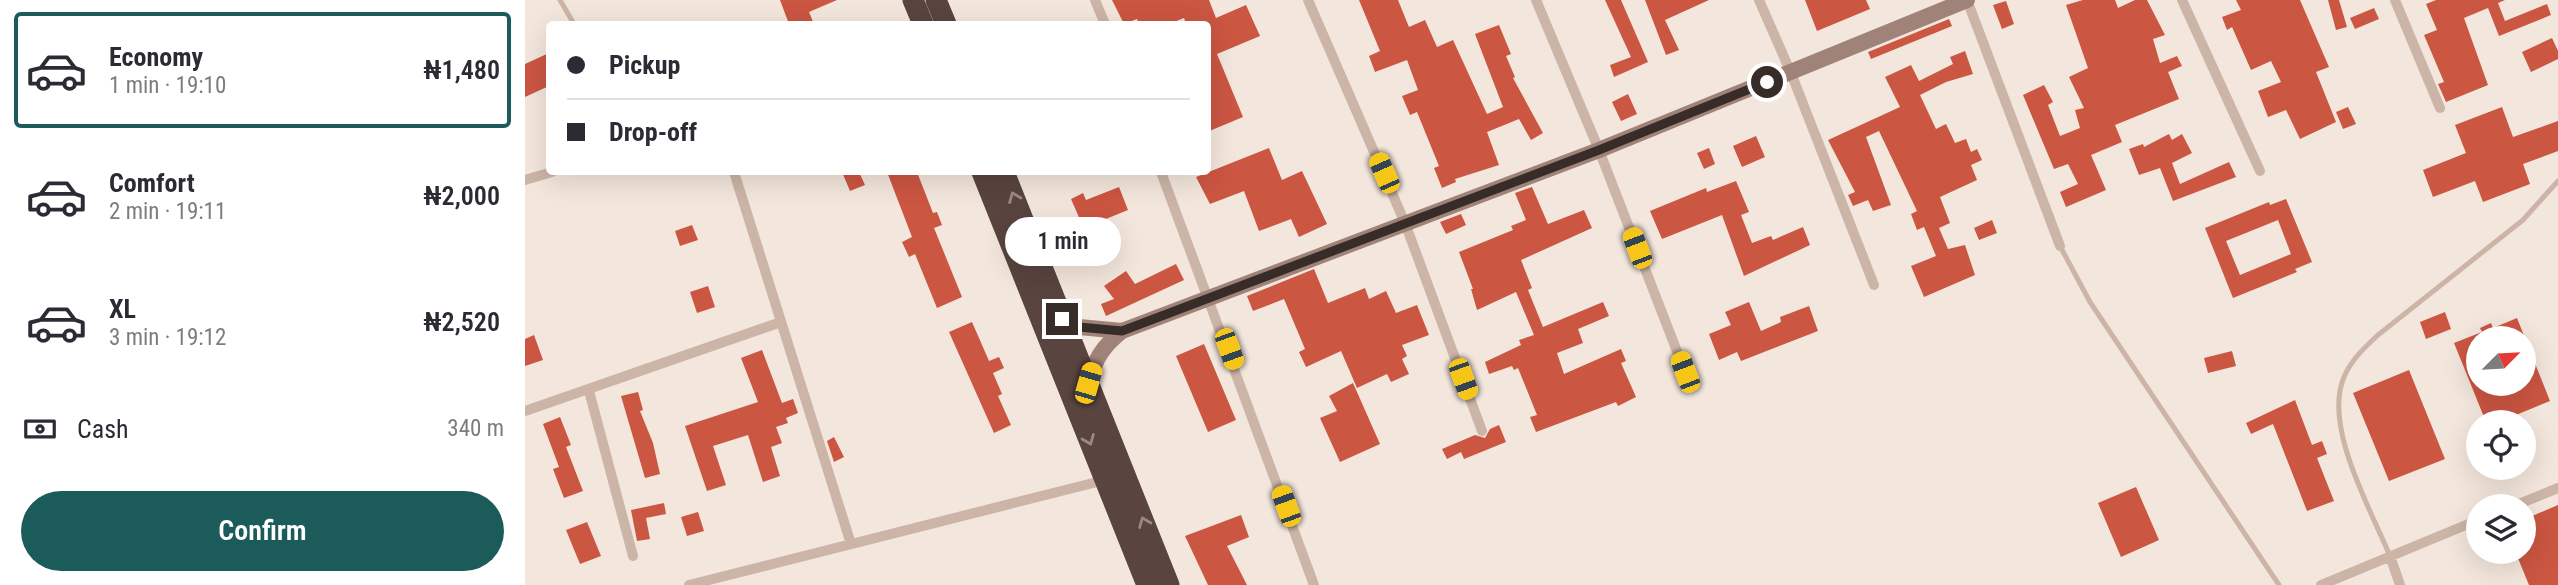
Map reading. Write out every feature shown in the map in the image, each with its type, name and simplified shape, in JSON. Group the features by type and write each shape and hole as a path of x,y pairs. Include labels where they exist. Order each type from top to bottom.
{"highway":[{"path":"913,0 922,21"},
{"path":"936,0 945,21"},
{"path":"983,175 1147,585"},
{"path":"1005,175 1169,585"}],"street":[{"path":"1095,0 1104,21"},
{"path":"1308,0 1405,223 1482,431"},
{"path":"1536,0 1599,150 1685,372"},
{"path":"1759,0 1791,73 1874,285"},
{"path":"1088,383 1094,361 1105,344 1122,331 1599,150 1967,0 2060,246"},
{"path":"2182,0 2260,171"},
{"path":"2395,0 2440,108"},
{"path":"525,180 546,174"},
{"path":"735,175 851,544"},
{"path":"1162,175 1210,297 1314,585"},
{"path":"1062,319 1079,327 1122,331"},
{"path":"525,411 589,391 781,321"},
{"path":"589,391 633,556"},
{"path":"689,585 1105,480"},
{"path":"2536,497 2558,488"},
{"path":"2321,585 2466,525"},
{"path":"2390,556 2400,585"}],"lane":[{"path":"560,0 572,21"},
{"path":"2390,556 2341,437 2337,406 2344,377 2357,355 2378,335 2523,220 2558,181"},
{"path":"2060,246 2090,302 2279,585"}],"building":[{"path":"780,0 837,0 809,12 813,21 788,21"},
{"path":"1112,0 1209,0 1216,18 1246,5 1260,36 1217,54 1243,117 1211,130 1211,21 1185,21 1184,18 1176,21 1122,21"},
{"path":"1359,0 1398,0 1409,27 1425,20 1437,47 1453,40 1487,114 1503,107 1475,34 1499,25 1511,54 1506,56 1515,77 1513,78 1543,133 1531,140 1519,119 1487,132 1499,165 1455,179 1456,182 1442,188 1434,168 1439,166 1417,112 1410,115 1402,96 1418,90 1407,60 1375,72 1369,56 1380,51"},
{"path":"1605,0 1621,0 1648,62 1614,77 1610,65 1631,57"},
{"path":"1645,0 1709,0 1665,20 1679,50 1666,55"},
{"path":"1805,0 1866,0 1870,9 1817,31"},
{"path":"2083,0 2115,0 2118,8 2135,0 2147,0 2165,35 2153,39 2160,63 2177,56 2182,66 2168,72 2179,99 2115,125 2122,142 2091,155 2106,190 2066,207 2060,192 2078,184 2068,164 2054,169 2023,95 2044,85 2053,102 2048,105 2060,136 2080,128 2075,110 2084,108 2069,77 2088,68 2066,5"},
{"path":"2236,0 2300,0 2329,67 2316,72 2336,122 2300,139 2286,110 2268,117 2258,91 2281,82 2271,61 2251,70 2232,27 2227,30 2222,17 2241,10"},
{"path":"2328,0 2339,0 2347,27 2336,30"},
{"path":"2436,0 2505,0 2498,3 2505,21 2547,4 2551,15 2499,36 2488,8 2464,18 2488,85 2446,102 2438,84 2444,82 2424,35 2437,30 2426,4"},
{"path":"2006,1 2014,24 2002,29 1993,5"},
{"path":"2374,8 2379,19 2355,29 2350,18"},
{"path":"1949,19 1952,26 1871,59 1868,52"},
{"path":"2552,38 2558,51 2558,59 2531,72 2522,52"},
{"path":"1965,51 1973,74 1946,82 1920,95 1936,129 1946,124 1955,143 1966,139 1971,152 1977,149 1982,160 1971,165 1977,180 1940,197 1950,223 1939,228 1948,249 1965,245 1975,275 1924,297 1911,266 1936,256 1924,227 1917,230 1911,214 1917,211 1879,131 1866,137 1891,205 1873,211 1868,200 1853,206 1848,195 1855,192 1828,140 1900,107 1885,77 1911,65 1919,81 1953,64 1950,57"},
{"path":"546,54 546,87 525,97 525,64"},
{"path":"1628,94 1637,114 1621,121 1612,102"},
{"path":"2348,107 2356,124 2343,129 2336,112"},
{"path":"2502,107 2513,137 2558,121 2558,151 2523,164 2530,184 2483,202 2475,181 2433,197 2423,170 2466,153 2455,125"},
{"path":"2169,134 2172,140 2182,134 2192,153 2172,163 2180,184 2229,162 2236,177 2173,201 2160,168 2139,175 2129,149 2143,144 2144,147"},
{"path":"1756,136 1765,157 1742,167 1733,146"},
{"path":"1269,148 1282,180 1302,171 1327,224 1299,237 1291,219 1259,231 1244,191 1210,204 1196,177 1211,175 1211,171"},
{"path":"1709,148 1715,164 1704,169 1697,153"},
{"path":"843,175 860,175 865,185 850,191"},
{"path":"888,175 918,175 933,213 937,212 942,225 934,228 962,297 937,308 915,254 909,257 902,242 912,237"},
{"path":"1736,181 1749,212 1741,215 1752,243 1771,236 1773,240 1803,227 1810,245 1744,276 1722,215 1662,239 1650,211 1706,188 1707,192"},
{"path":"1119,187 1128,210 1096,223 1100,233 1088,238 1071,199 1083,193 1086,200"},
{"path":"1532,187 1548,224 1584,210 1592,228 1521,260 1532,288 1528,290 1543,327 1603,302 1609,316 1578,329 1583,343 1557,353 1564,374 1621,349 1626,361 1621,363 1636,397 1618,406 1616,402 1536,432 1530,417 1537,415 1518,368 1514,370 1512,366 1489,374 1485,362 1521,345 1519,340 1534,335 1516,292 1477,310 1473,289 1459,252 1513,230 1511,226 1526,220 1515,193"},
{"path":"2286,199 2312,262 2295,269 2297,272 2233,298 2205,228 2269,202 2270,205","holes":["2278,220 2291,254 2240,275 2226,241"]},
{"path":"1461,214 1466,225 1446,234 1440,222"},
{"path":"1992,220 1997,233 1979,240 1974,228"},
{"path":"692,225 698,240 680,246 675,231"},
{"path":"1176,264 1184,280 1106,316 1101,304 1114,299 1104,286 1126,271 1135,284"},
{"path":"1314,269 1328,303 1365,288 1369,299 1386,291 1396,313 1417,305 1429,335 1402,345 1407,356 1402,359 1409,374 1391,382 1387,374 1357,388 1341,351 1306,367 1299,352 1305,349 1284,299 1253,311 1247,296"},
{"path":"708,286 715,307 697,313 690,292"},
{"path":"1749,302 1761,331 1781,322 1780,317 1809,306 1818,331 1741,361 1737,352 1719,360 1709,334 1731,325 1725,312"},
{"path":"2445,312 2451,329 2426,339 2420,322"},
{"path":"2517,318 2520,326 2498,326"},
{"path":"972,322 989,361 999,357 1004,368 993,373 1002,394 998,396 1011,425 994,433 949,332"},
{"path":"534,335 543,360 525,366 525,339"},
{"path":"2466,338 2466,373 2454,343"},
{"path":"1204,344 1236,420 1208,432 1176,356"},
{"path":"762,350 782,403 793,399 798,413 786,418 788,423 776,427 782,443 771,447 780,476 763,482 748,435 713,446 726,485 707,491 685,426 758,402 741,358"},
{"path":"2232,351 2236,366 2208,373 2204,358"},
{"path":"2536,366 2550,401 2528,410 2481,410 2475,396 2536,396"},
{"path":"2409,370 2445,459 2389,481 2353,393"},
{"path":"1353,383 1380,444 1340,462 1320,418 1337,411 1329,396"},
{"path":"638,392 643,410 640,411 653,443 660,474 645,478 621,396"},
{"path":"2295,400 2312,445 2322,441 2327,454 2317,458 2334,501 2307,511 2273,424 2251,434 2246,423"},
{"path":"560,417 571,445 566,447 583,491 564,498 553,469 559,467 543,424"},
{"path":"1499,425 1506,442 1464,459 1461,452 1447,459 1442,449 1475,435 1485,438 1490,429"},
{"path":"834,437 844,457 834,462 827,441"},
{"path":"2136,487 2159,540 2121,557 2098,503"},
{"path":"664,503 666,514 646,518 650,539 637,541 631,510"},
{"path":"2558,505 2558,585 2529,585 2520,564 2536,564 2536,514"},
{"path":"698,512 704,531 687,536 681,517"},
{"path":"1241,515 1249,537 1227,546 1247,585 1208,585 1185,536"},
{"path":"587,522 601,556 580,564 566,530"}],"route":[{"path":"1062,319 1079,327 1122,331 1599,150 1767,82"}]}
